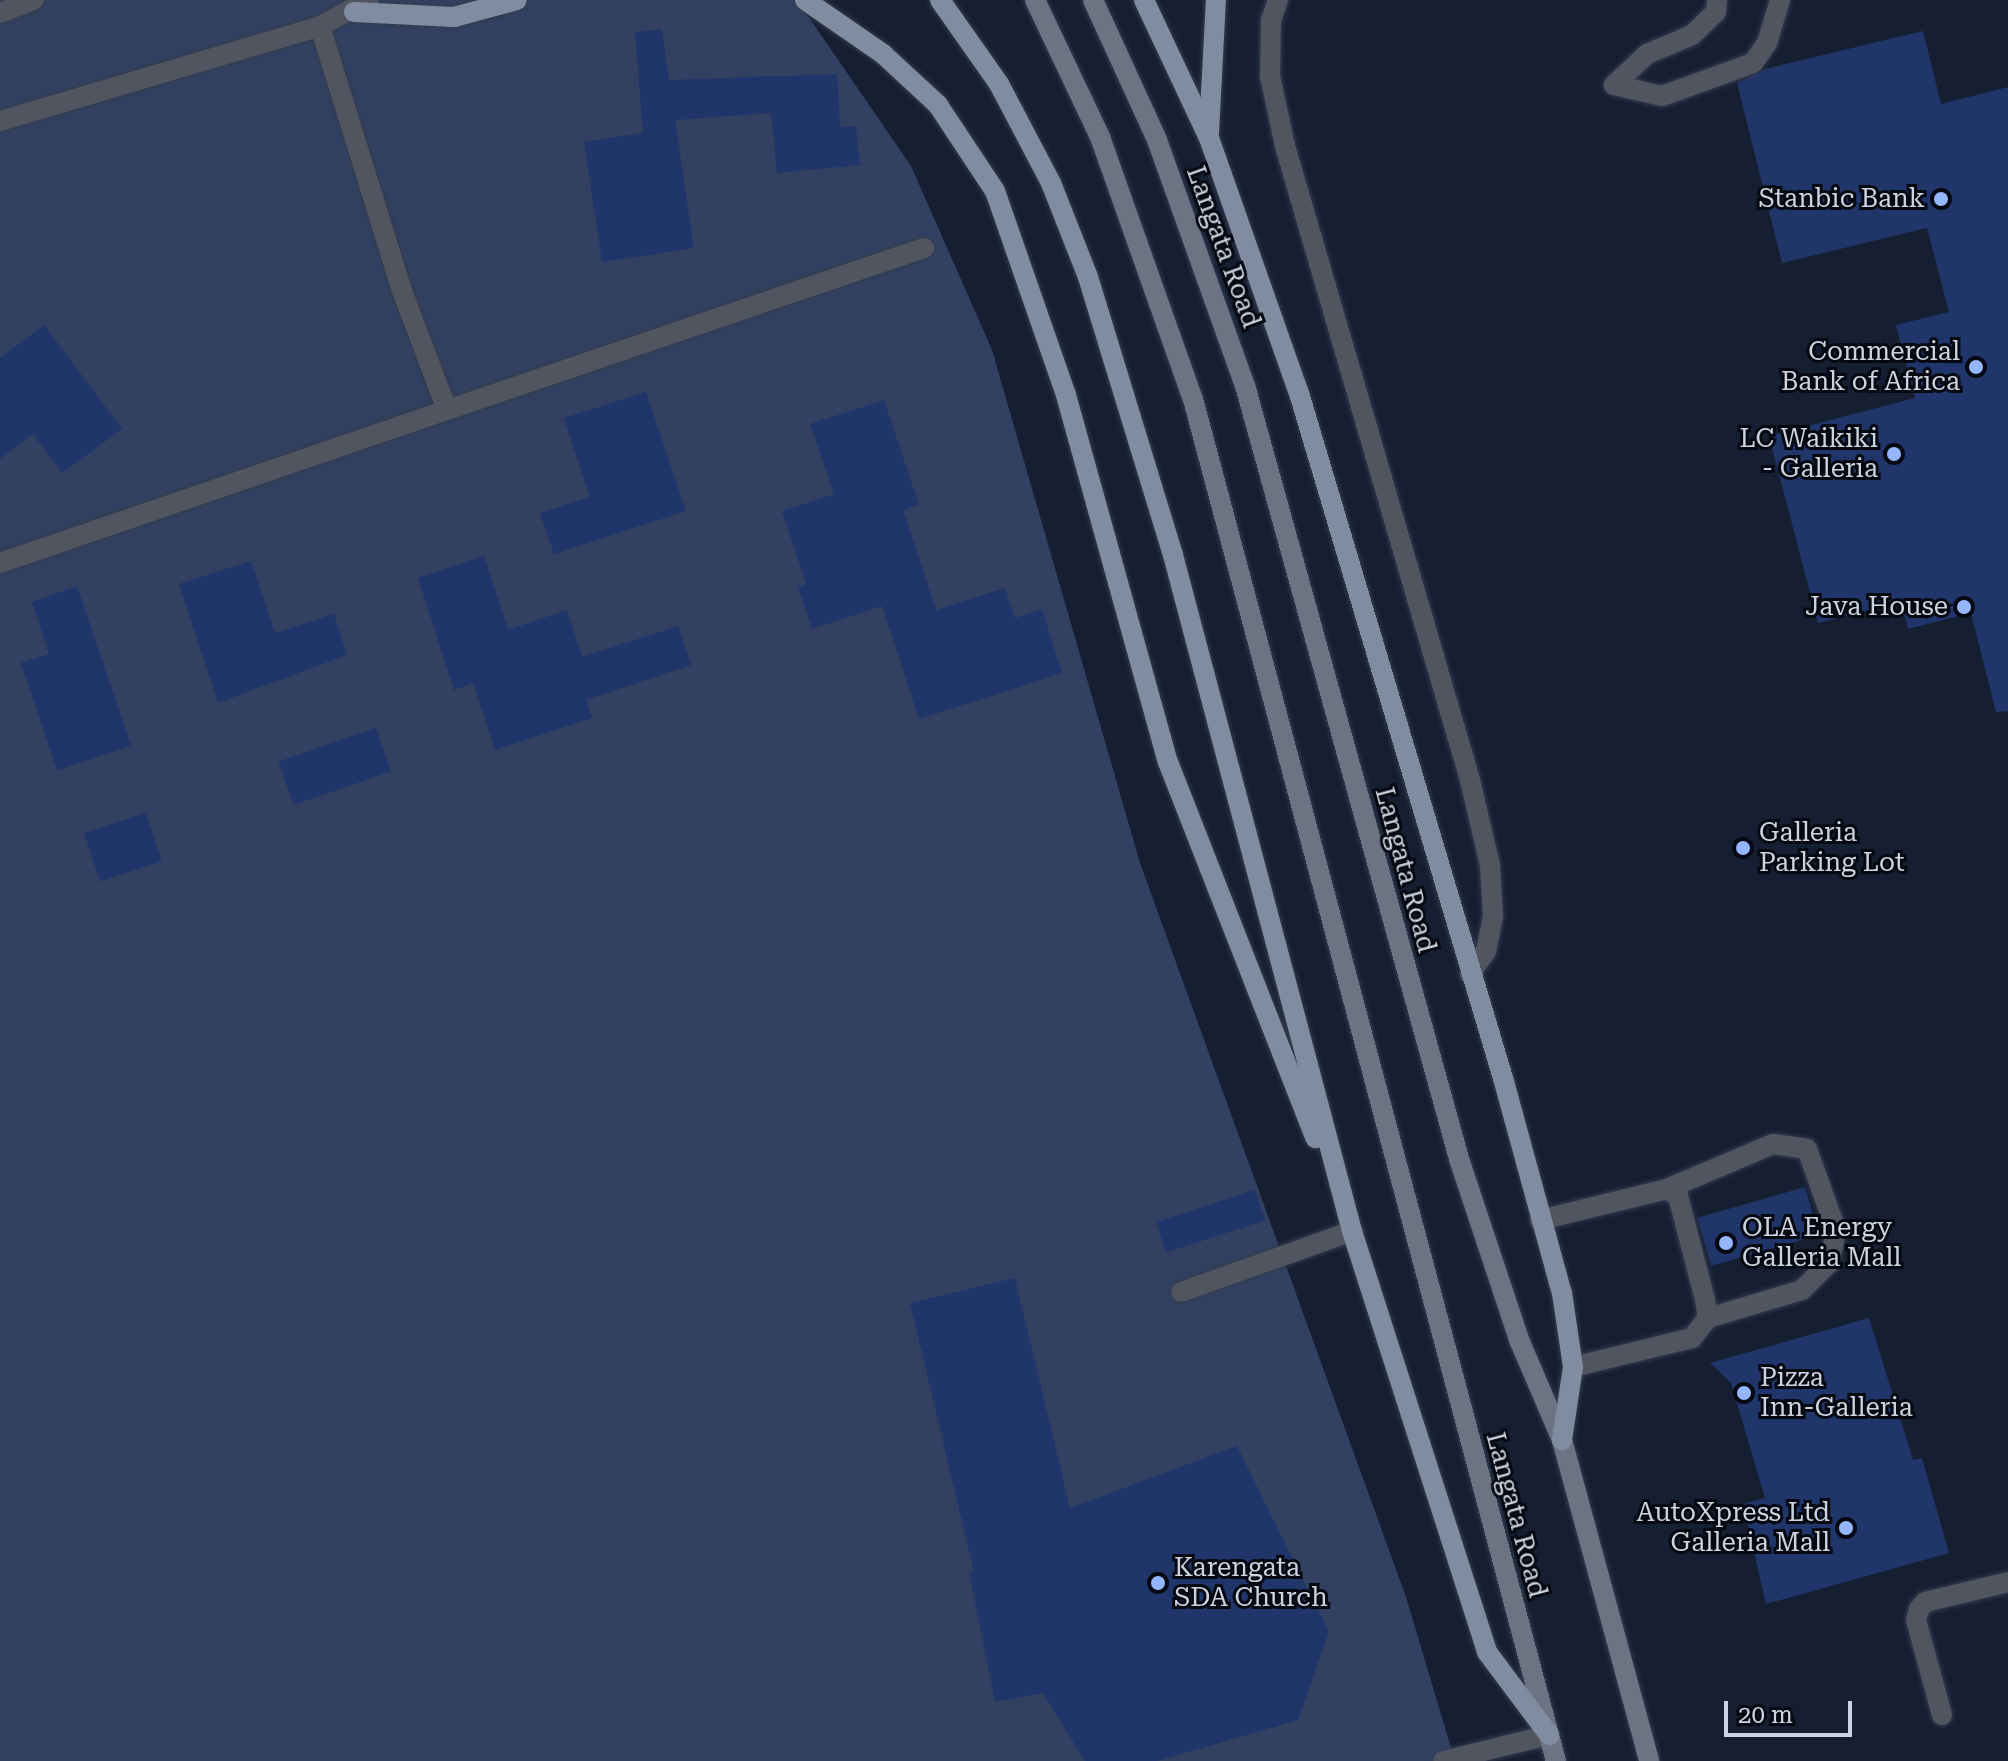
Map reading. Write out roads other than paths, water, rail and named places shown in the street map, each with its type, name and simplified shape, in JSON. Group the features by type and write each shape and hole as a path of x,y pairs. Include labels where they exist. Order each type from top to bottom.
{"main road":[{"path":"362,6 454,17 517,0"},
{"path":"805,0 883,54 938,105 995,191 1066,395 1168,762 1352,1231"},
{"path":"940,0 999,84 1051,183 1125,388 1352,1231 1487,1652 1549,1735"},
{"name":"Langata Road","path":"1035,0 1100,137 1193,399 1556,1761"},
{"name":"Langata Road","path":"1093,0 1157,140 1246,389 1460,1162 1520,1342 1562,1440 1649,1761"},
{"path":"1144,0 1209,138 1299,393 1470,974 1562,1293 1573,1367 1562,1440"},
{"path":"1209,138 1216,0"}],"street":[{"path":"0,13 34,0"},
{"path":"1278,0 1271,20 1270,76 1285,146 1470,780 1490,865 1493,916 1486,951 1470,974"},
{"path":"1717,0 1716,12 1692,35 1647,54 1614,85 1662,96 1753,63 1767,43 1780,0"},
{"path":"0,121 320,26 362,6"},
{"path":"320,26 401,288 447,410"},
{"path":"0,563 924,248"},
{"path":"1540,1220 1667,1189 1773,1144 1807,1149 1836,1230 1830,1262 1802,1290 1708,1318 1692,1338 1573,1367"},
{"path":"1667,1189 1678,1196 1708,1318"},
{"path":"1181,1292 1352,1231"},
{"path":"1942,1715 1916,1620 1919,1609 1925,1602 2008,1582"},
{"path":"1443,1761 1549,1735"}],"place":[{"name":"Stanbic Bank","path":"1941,199"},
{"name":"Commercial Bank of Africa","path":"1976,367"},
{"name":"LC Waikiki - Galleria","path":"1894,454"},
{"name":"Java House","path":"1964,607"},
{"name":"Galleria Parking Lot","path":"1743,848"},
{"name":"OLA Energy Galleria Mall","path":"1726,1243"},
{"name":"Pizza Inn-Galleria","path":"1744,1393"},
{"name":"AutoXpress Ltd Galleria Mall","path":"1846,1528"},
{"name":"Karengata SDA Church","path":"1158,1583"}]}
